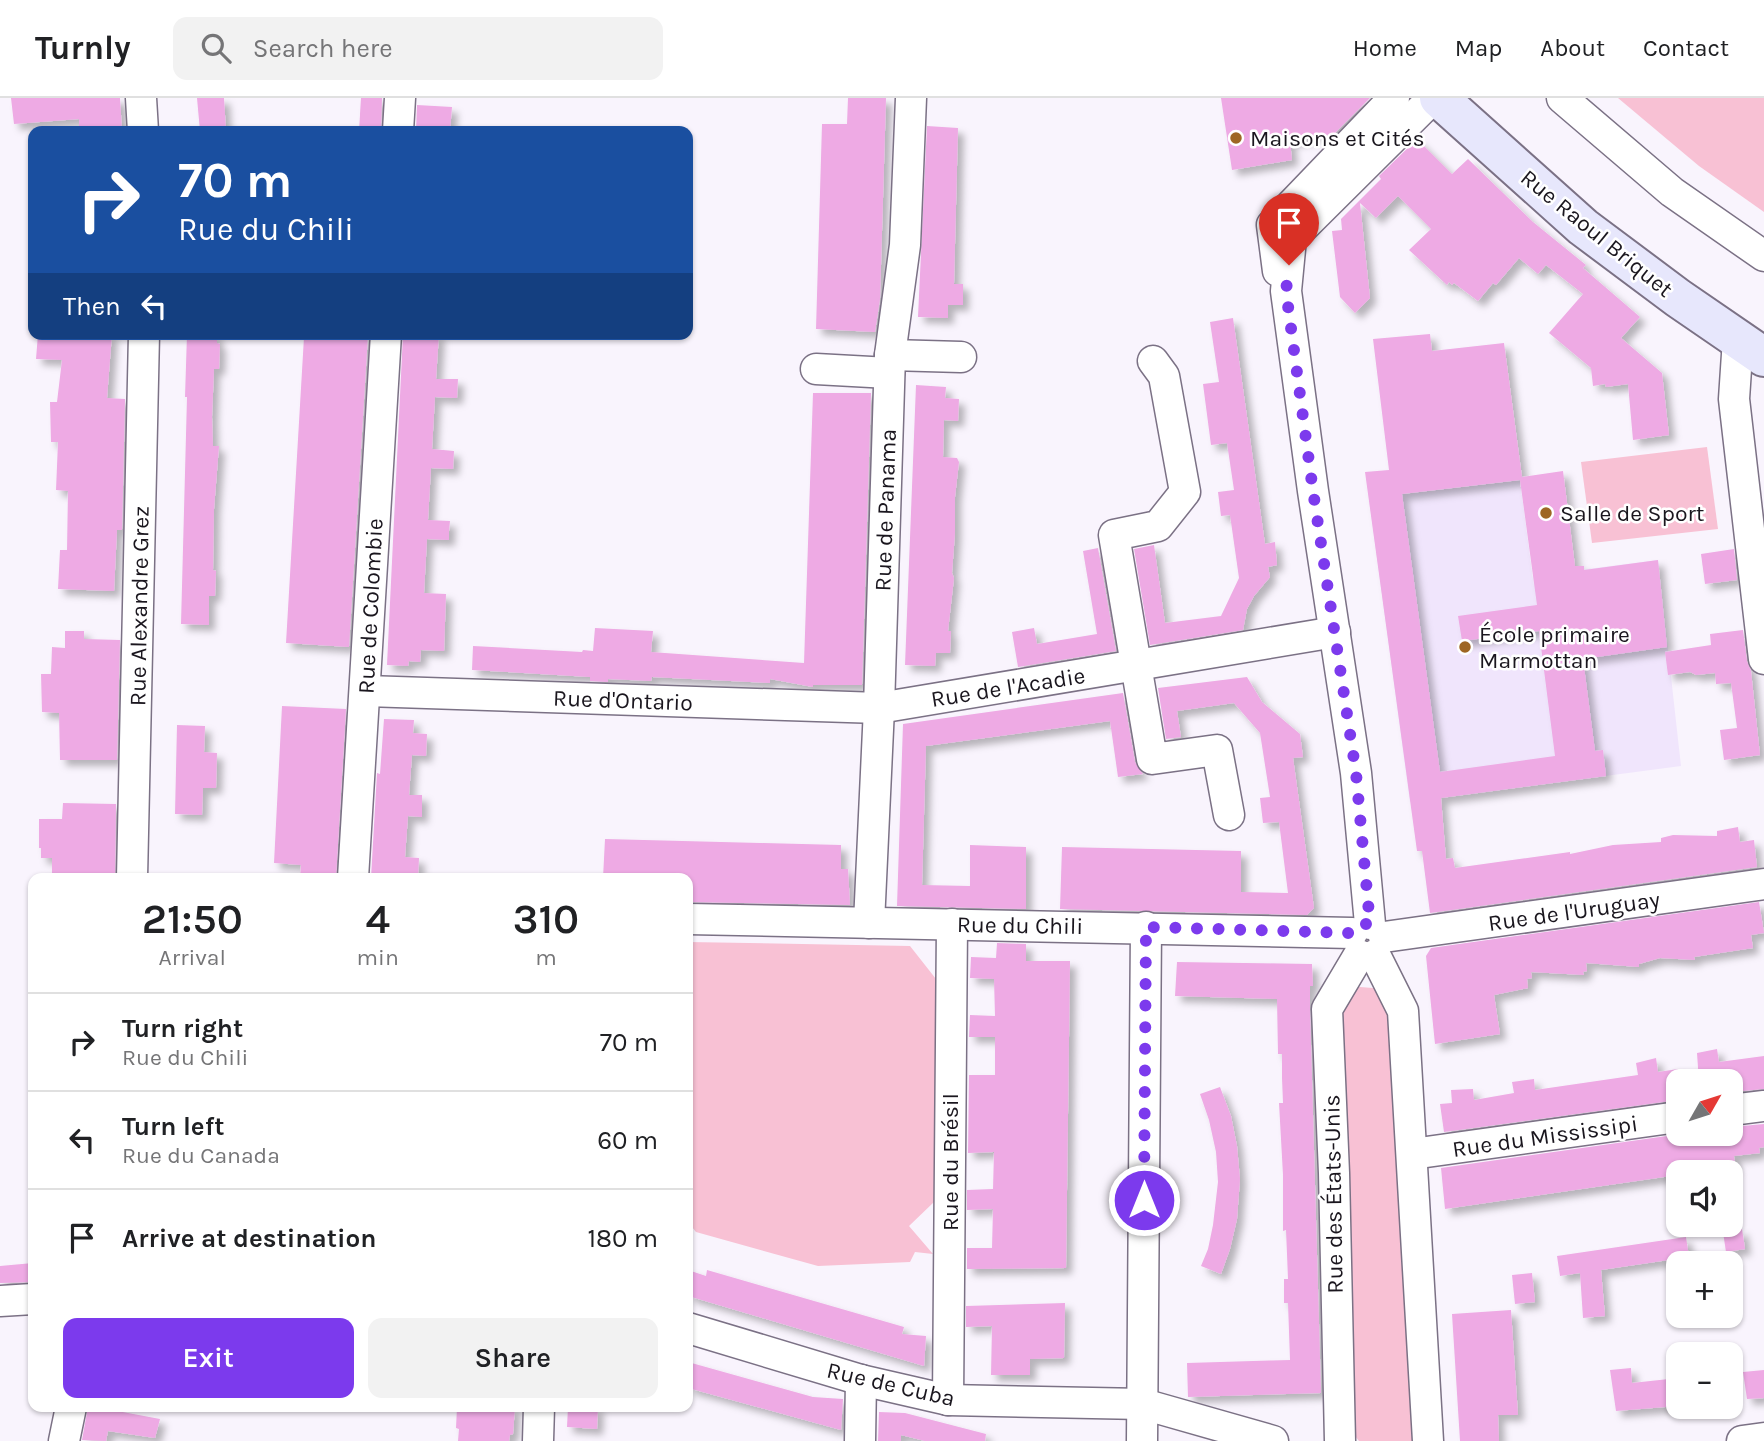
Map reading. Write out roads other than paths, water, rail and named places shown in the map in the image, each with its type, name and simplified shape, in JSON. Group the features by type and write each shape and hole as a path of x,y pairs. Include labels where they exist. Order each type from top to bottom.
{"street":[{"path":"141,98 143,126"},
{"path":"398,126 400,98"},
{"name":"Rue de Panama","path":"869,923 890,364 905,245 911,98"},
{"path":"1394,98 1272,225 1276,266 1286,291 1356,773 1368,941 1403,1011 1428,1441"},
{"path":"1286,291 1291,239 1433,98"},
{"name":"Rue Raoul Briquet","path":"1439,98 1583,227 1751,348"},
{"path":"1562,98 1672,192 1764,256"},
{"name":"Rue Alexandre Grez","path":"132,873 144,340"},
{"name":"Rue de Colombie","path":"354,873 386,340"},
{"path":"1751,348 1734,399 1764,659"},
{"path":"816,369 961,357"},
{"path":"1153,361 1164,376 1185,492 1158,526 1114,535 1152,760 1217,750 1229,815"},
{"name":"Rue de l'Acadie","path":"879,708 1335,632"},
{"name":"Rue d'Ontario","path":"366,691 879,708"},
{"name":"Rue de l'Uruguay","path":"1368,941 1764,884"},
{"name":"Rue du Chili","path":"693,919 1146,927 1368,941"},
{"name":"Rue du Brésil","path":"948,1400 952,924"},
{"path":"1142,1441 1146,927"},
{"name":"Rue des États-Unis","path":"1340,1441 1327,1009 1368,941"},
{"path":"1743,1109 1764,1106"},
{"name":"Rue du Mississipi","path":"1412,1154 1666,1119"},
{"path":"0,1301 28,1299"},
{"name":"Rue de Cuba","path":"693,1330 861,1380 948,1400 1143,1404 1273,1441"},
{"path":"860,1441 861,1380"},
{"path":"64,1441 70,1412"},
{"path":"538,1441 540,1412"},
{"path":"1742,1441 1764,1438"}],"place":[{"name":"Maisons et Cités","path":"1236,138"},
{"name":"Salle de Sport","path":"1546,513"},
{"name":"École primaire Marmottan","path":"1465,647"}]}
